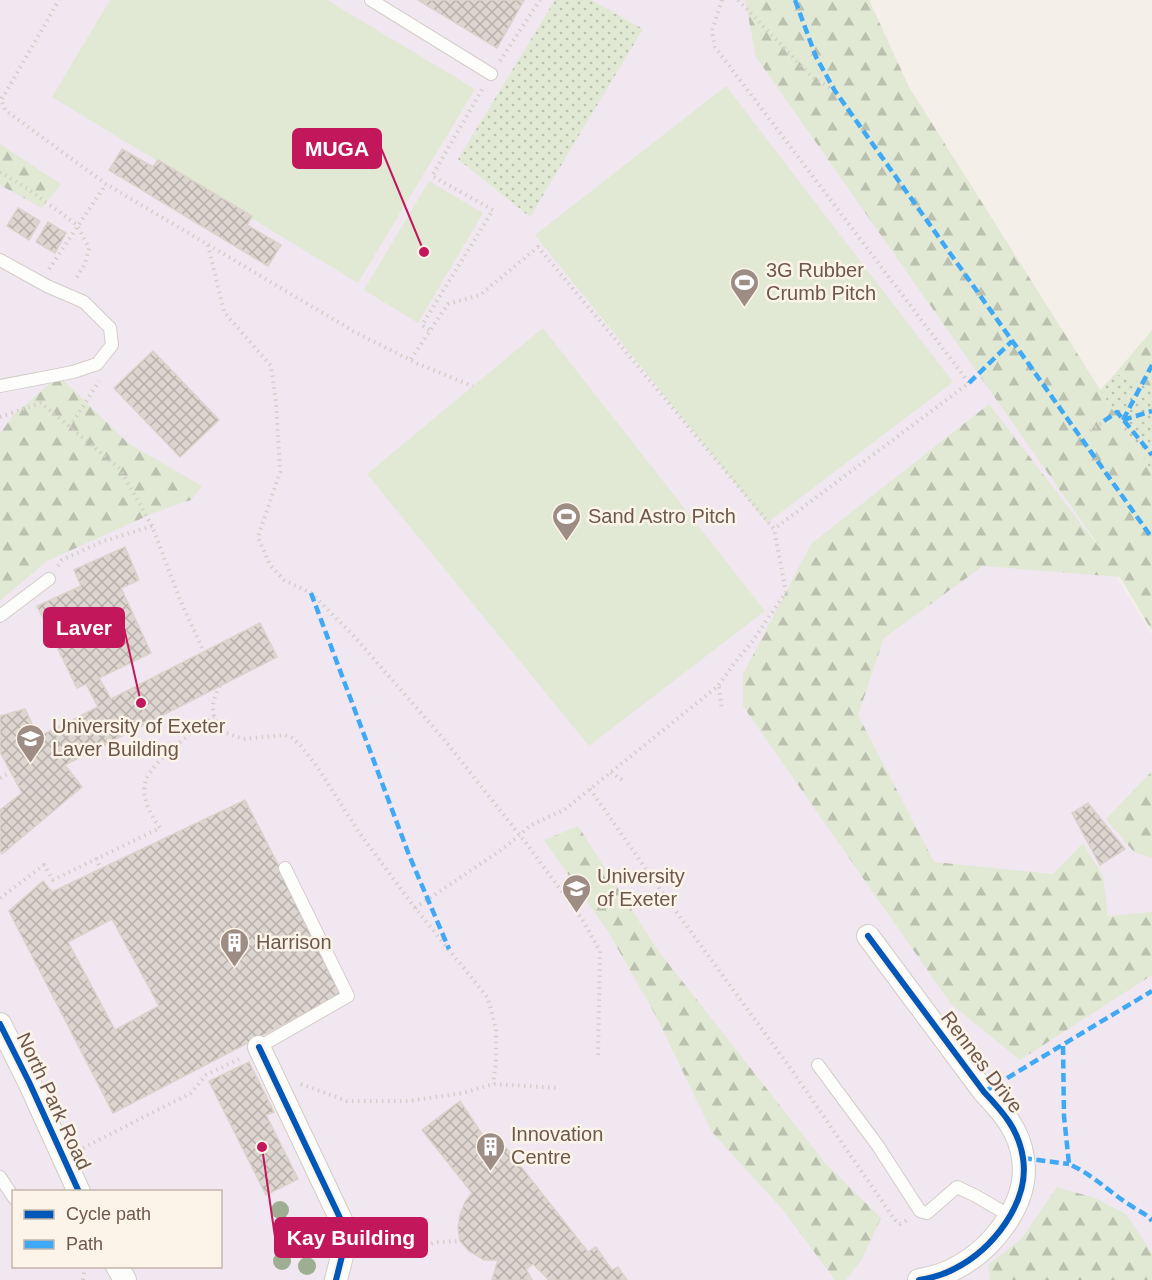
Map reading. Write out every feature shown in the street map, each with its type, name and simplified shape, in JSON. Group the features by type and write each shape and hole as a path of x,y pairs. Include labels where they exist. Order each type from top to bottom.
{"street":[{"name":"Rennes Drive","path":"868,936 977,1083 1006,1115 1023,1158 1024,1175 1019,1196 1000,1232 968,1261 953,1270 919,1280"},
{"name":"North Park Road","path":"0,1024 79,1190"},
{"path":"251,1052 270,1072 341,1220 346,1240 336,1280"}],"lane":[{"path":"371,0 491,74"},
{"path":"0,260 84,302 110,328 112,345 97,364 73,372 0,386"},
{"path":"0,616 49,579"},
{"path":"251,1052 348,996 285,868"},
{"path":"818,1065 878,1146 920,1212 927,1213 957,1187 1010,1216"},
{"path":"0,1177 12,1195"}],"path":[{"path":"59,0 1,98 5,110 106,184 353,331 418,364 473,386"},
{"path":"429,330 422,325 493,210 432,176 491,74 540,0"},
{"path":"722,0 712,31 715,47 969,383 774,529"},
{"path":"738,0 812,77 835,92"},
{"path":"0,172 77,225 89,248 85,264 73,283"},
{"path":"40,282 106,184"},
{"path":"208,245 224,312 271,366 276,402 280,472 258,537 270,565 284,580 311,593 353,635 442,737 582,919 600,951 598,1056"},
{"path":"411,359 447,304 480,295 538,247 774,529 786,592 718,686 564,810 531,825 520,836 415,908"},
{"path":"70,426 100,379"},
{"path":"0,417 41,403 120,469 152,526 181,602 204,652"},
{"path":"1090,431 1104,421"},
{"path":"49,579 62,560 101,542 152,526"},
{"path":"220,686 212,703 214,716 221,731 243,739 285,735 292,738 318,768 358,831 415,908 488,998 496,1029 493,1084"},
{"path":"718,686 722,710"},
{"path":"0,898 44,865 53,880 160,828 148,808 145,796 146,780 164,755 214,716"},
{"path":"0,778 11,772"},
{"path":"611,772 626,782"},
{"path":"590,789 791,1069 895,1220 900,1224 920,1212"},
{"path":"96,858 101,870"},
{"path":"64,1158 191,1093 206,1076 251,1052"},
{"path":"270,1072 347,1101 408,1101 463,1093 493,1084 560,1088"},
{"path":"346,1240 366,1236 385,1239 415,1249 436,1242 460,1241"}],"shaded area":[{"name":"University of Exeter","path":"0,0 783,0 817,89 1152,635 1152,1280 0,1280"}],"green space":[{"path":"110,0 327,0 475,89 358,283 52,97"},
{"path":"555,0 591,0 643,29 530,217 458,159"},
{"path":"745,0 869,0 909,87 1152,472 1152,631 1120,577 983,566 884,638 858,715 934,862 1053,874 1083,843 1103,876 1108,916 1152,912 1152,975 1020,1060 951,1004 743,706 743,674 811,544 989,404 1106,556 756,57"},
{"name":"3G Rubber Crumb Pitch","path":"726,86 953,382 767,523 535,235"},
{"path":"0,144 61,184 42,208 0,185"},
{"path":"429,181 483,213 418,323 364,290"},
{"name":"Sand Astro Pitch","path":"543,328 765,611 589,746 367,474"},
{"path":"1152,330 1152,387 1115,374"},
{"path":"1152,333 1152,472 1100,390"},
{"path":"59,376 128,443 202,486 191,500 156,512 47,561 0,601 0,434 13,415"},
{"path":"1152,771 1152,858 1134,852 1106,819"},
{"path":"578,826 657,949 825,1163 881,1218 862,1259 846,1280 835,1280 783,1210 712,1132 657,1018 609,933 544,840"},
{"path":"1057,1187 1095,1198 1126,1214 1152,1253 1152,1280 990,1280 988,1265 1022,1238"}],"building":[{"path":"418,0 524,0 497,48"},
{"path":"122,149 153,167 158,160 252,216 247,225 281,245 268,266 109,170"},
{"path":"18,208 40,221 29,240 7,226"},
{"path":"48,222 66,233 55,253 36,242"},
{"path":"153,351 219,420 180,457 114,388"},
{"path":"125,547 139,580 121,588 151,653 99,678 111,699 260,623 277,657 65,765 82,787 2,854 0,851 0,810 22,793 0,752 0,716 25,709 37,734 46,733 98,707 86,684 77,688 37,606 81,586 74,570"},
{"name":"Harrison","path":"245,800 344,993 113,1113 9,911 43,881 52,892","holes":["112,919 159,1006 115,1030 68,942"]},
{"path":"1088,803 1125,849 1100,865 1072,813"},
{"path":"249,1062 274,1112 266,1115 298,1179 266,1195 209,1081"},
{"name":"Innovation Centre","path":"460,1101 494,1152 504,1145 588,1252 596,1247 612,1270 618,1267 627,1280 549,1280 533,1264 526,1269 532,1280 492,1280 498,1260 484,1260 469,1251 460,1241 458,1228 460,1215 465,1202 472,1193 422,1130"}],"marked path":[{"path":"795,0 816,57 835,91 1152,538"},
{"path":"969,383 1012,341"},
{"path":"1123,420 1152,365"},
{"path":"1123,420 1152,411"},
{"path":"1104,421 1117,412 1152,455"},
{"path":"311,593 409,855 449,949"},
{"path":"984,1092 1152,991"},
{"path":"1063,1046 1064,1116 1069,1164 1095,1179 1152,1221"},
{"path":"1023,1158 1069,1164"}],"cycle path":[{"path":"868,936 1009,1122 1018,1139 1023,1158 1024,1175 1021,1192 1014,1208 994,1237 968,1261 946,1273 919,1280"},
{"path":"0,1024 78,1190"},
{"path":"259,1047 341,1220 346,1240 336,1280"}],"place":[{"name":"MUGA","path":"424,252"},
{"name":"3G Rubber Crumb Pitch","path":"745,308"},
{"name":"Sand Astro Pitch","path":"567,542"},
{"name":"Laver","path":"141,703"},
{"name":"University of Exeter Laver Building","path":"31,764"},
{"name":"University of Exeter","path":"576,914"},
{"name":"Harrison","path":"235,968"},
{"name":"Kay Building","path":"262,1147"},
{"name":"Innovation Centre","path":"490,1172"}]}
